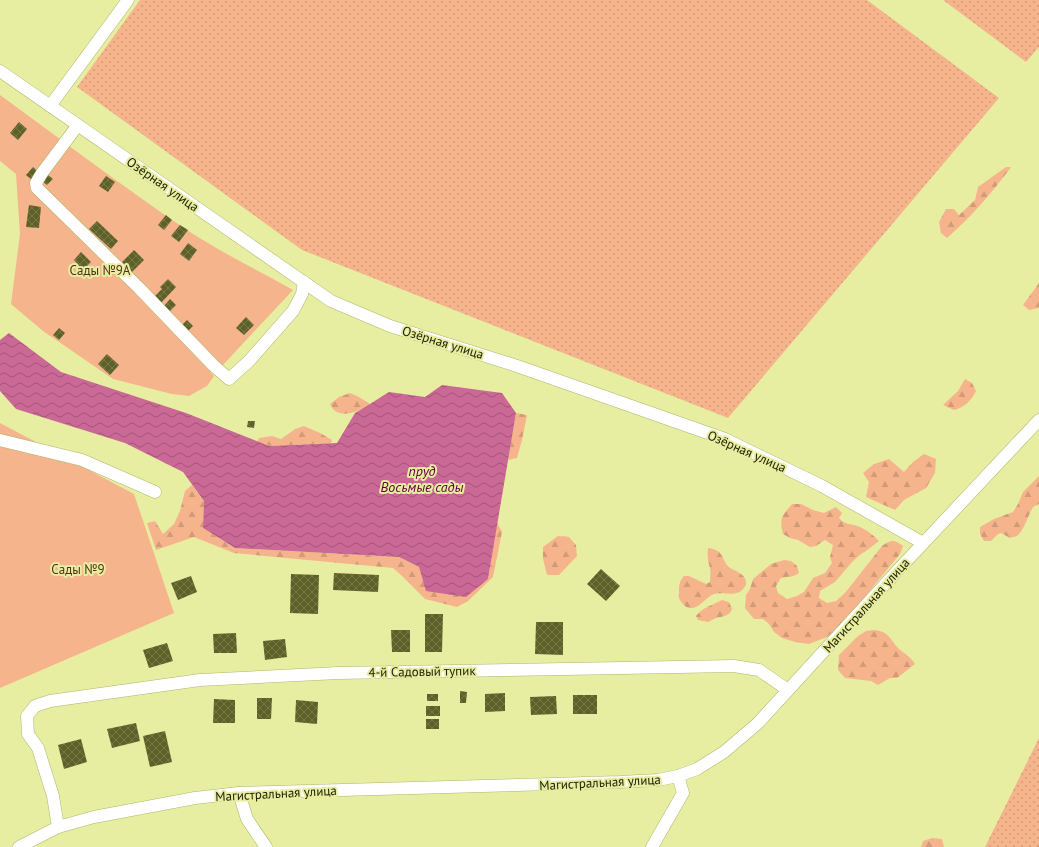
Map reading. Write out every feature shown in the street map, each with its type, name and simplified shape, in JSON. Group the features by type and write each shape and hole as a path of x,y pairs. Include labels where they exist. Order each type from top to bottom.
{"street":[{"path":"50,106 128,0"},
{"name":"Озёрная улица","path":"0,71 331,301 390,326 524,368 725,439 822,486 923,543"},
{"path":"78,125 42,173 36,183 37,188 139,288 213,365 229,379 249,361 293,311 302,294 304,282"},
{"name":"Магистральная улица","path":"19,847 58,827 94,817 195,798 239,793 620,782 658,780 697,770 724,752 757,724 923,543 1039,420"},
{"path":"0,440 82,460 155,492"},
{"name":"4-й Садовый тупик","path":"58,827 53,796 38,748 28,734 27,716 34,706 50,701 200,680 338,673 734,666 759,670 788,690"},
{"path":"652,847 683,793 678,776"},
{"path":"239,793 247,819 266,847"}],"green space":[{"path":"140,0 867,0 999,98 728,418 302,250 77,87"},
{"path":"943,0 1039,0 1039,47 1026,62"},
{"name":"Сады №9А","path":"0,95 187,230 293,290 222,366 216,361 209,370 214,376 207,386 189,396 172,394 113,379 43,331 11,304 20,234 16,174 0,161"},
{"path":"1006,167 1011,167 989,196 973,213 947,238 941,233 939,222 946,209 954,209 959,215 975,200 978,187"},
{"path":"1039,283 1039,308 1029,310 1023,305"},
{"path":"965,379 972,383 976,391 970,401 954,410 943,405 958,391"},
{"path":"350,393 370,404 348,414 338,413 332,408 330,404 339,397"},
{"path":"516,413 527,415 517,458 508,460"},
{"name":"Сады №9","path":"0,423 134,494 174,613 0,688"},
{"path":"304,426 332,440 331,443 269,446 257,442 259,438 272,436 281,439 295,429"},
{"path":"924,454 936,459 935,473 926,488 904,500 895,510 866,497 869,482 863,473 874,464 889,459 904,472 913,462"},
{"path":"1039,476 1039,504 1033,507 1024,527 1019,534 1010,538 1001,533 991,541 984,541 980,534 980,527 994,519 1013,512 1023,492"},
{"path":"192,485 204,501 203,528 235,548 399,557 419,567 488,579 497,522 502,532 493,577 468,601 457,607 425,599 393,568 234,553 194,537 156,550 147,523 155,521 163,534 174,524 180,511 185,491"},
{"path":"792,504 801,504 813,510 824,513 836,507 842,513 839,518 842,521 863,529 879,541 852,562 835,582 820,591 819,598 827,603 836,601 845,593 882,546 892,541 903,546 900,554 844,622 827,637 809,644 782,638 774,632 769,624 763,619 754,619 745,608 746,595 750,589 753,579 771,564 784,560 791,561 797,566 799,573 797,575 781,578 776,586 778,593 787,599 804,592 813,578 825,573 832,563 830,557 833,545 825,540 816,546 810,547 783,534 781,521"},
{"path":"558,536 569,537 576,545 577,556 559,575 547,575 543,559 543,547"},
{"path":"708,548 718,551 728,566 745,578 746,585 740,592 733,594 714,594 695,607 687,607 682,603 679,597 680,582 684,576 689,576 706,584 710,582"},
{"path":"722,600 729,602 732,609 730,613 708,622 698,620 696,616 702,610"},
{"path":"875,630 887,635 899,649 910,657 915,664 897,678 890,678 878,685 871,681 845,678 838,670 839,655 858,636 866,631"},
{"path":"1039,738 1039,847 985,847"},
{"path":"932,838 942,839 944,847 921,847 923,841"}],"water":[{"name":"пруд Восьмые сады","path":"9,333 61,372 186,413 269,446 337,443 355,413 389,392 425,397 442,385 502,393 516,413 488,579 466,597 426,591 419,567 399,557 235,548 203,528 204,501 183,472 125,443 16,409 0,391 0,340"}],"building":[{"path":"19,122 27,129 18,140 10,133"},
{"path":"33,167 38,172 32,180 26,175"},
{"path":"48,175 53,179 47,185 42,181"},
{"path":"106,176 115,182 108,192 99,186"},
{"path":"29,205 41,207 39,228 26,227"},
{"path":"166,215 172,220 164,230 158,225"},
{"path":"97,221 118,241 111,249 89,229"},
{"path":"180,225 188,230 179,242 171,236"},
{"path":"188,243 197,250 189,261 180,254"},
{"path":"134,250 144,260 132,272 122,262"},
{"path":"81,252 91,262 83,270 74,260"},
{"path":"168,279 176,287 161,303 154,297 162,289 160,287"},
{"path":"170,299 176,305 169,312 164,306"},
{"path":"246,317 254,325 244,335 236,328"},
{"path":"187,320 193,326 188,331 182,325"},
{"path":"59,328 65,333 59,340 53,335"},
{"path":"107,354 119,365 110,375 98,364"},
{"path":"248,421 255,421 254,428 247,427"},
{"path":"601,569 620,586 606,601 587,584"},
{"path":"334,573 379,575 378,592 333,590"},
{"path":"291,574 319,575 318,614 290,613"},
{"path":"191,576 197,592 178,600 171,583"},
{"path":"425,614 443,614 442,652 425,652"},
{"path":"536,622 563,622 563,655 535,654"},
{"path":"391,630 410,630 410,652 392,652"},
{"path":"236,633 237,653 214,653 213,634"},
{"path":"285,639 287,657 265,660 263,641"},
{"path":"167,643 173,661 149,668 143,650"},
{"path":"460,691 467,692 466,703 460,703"},
{"path":"505,693 505,711 485,712 485,694"},
{"path":"427,694 438,694 438,701 427,701"},
{"path":"573,695 597,695 597,714 573,714"},
{"path":"556,696 557,714 531,715 530,697"},
{"path":"257,698 272,698 271,719 257,719"},
{"path":"214,699 235,700 235,723 213,723"},
{"path":"296,700 318,702 317,724 295,722"},
{"path":"426,706 440,706 440,716 426,716"},
{"path":"426,719 439,719 439,729 426,729"},
{"path":"136,723 140,741 112,748 107,729"},
{"path":"165,731 172,762 150,767 143,736"},
{"path":"81,739 87,762 64,769 58,745"}]}
